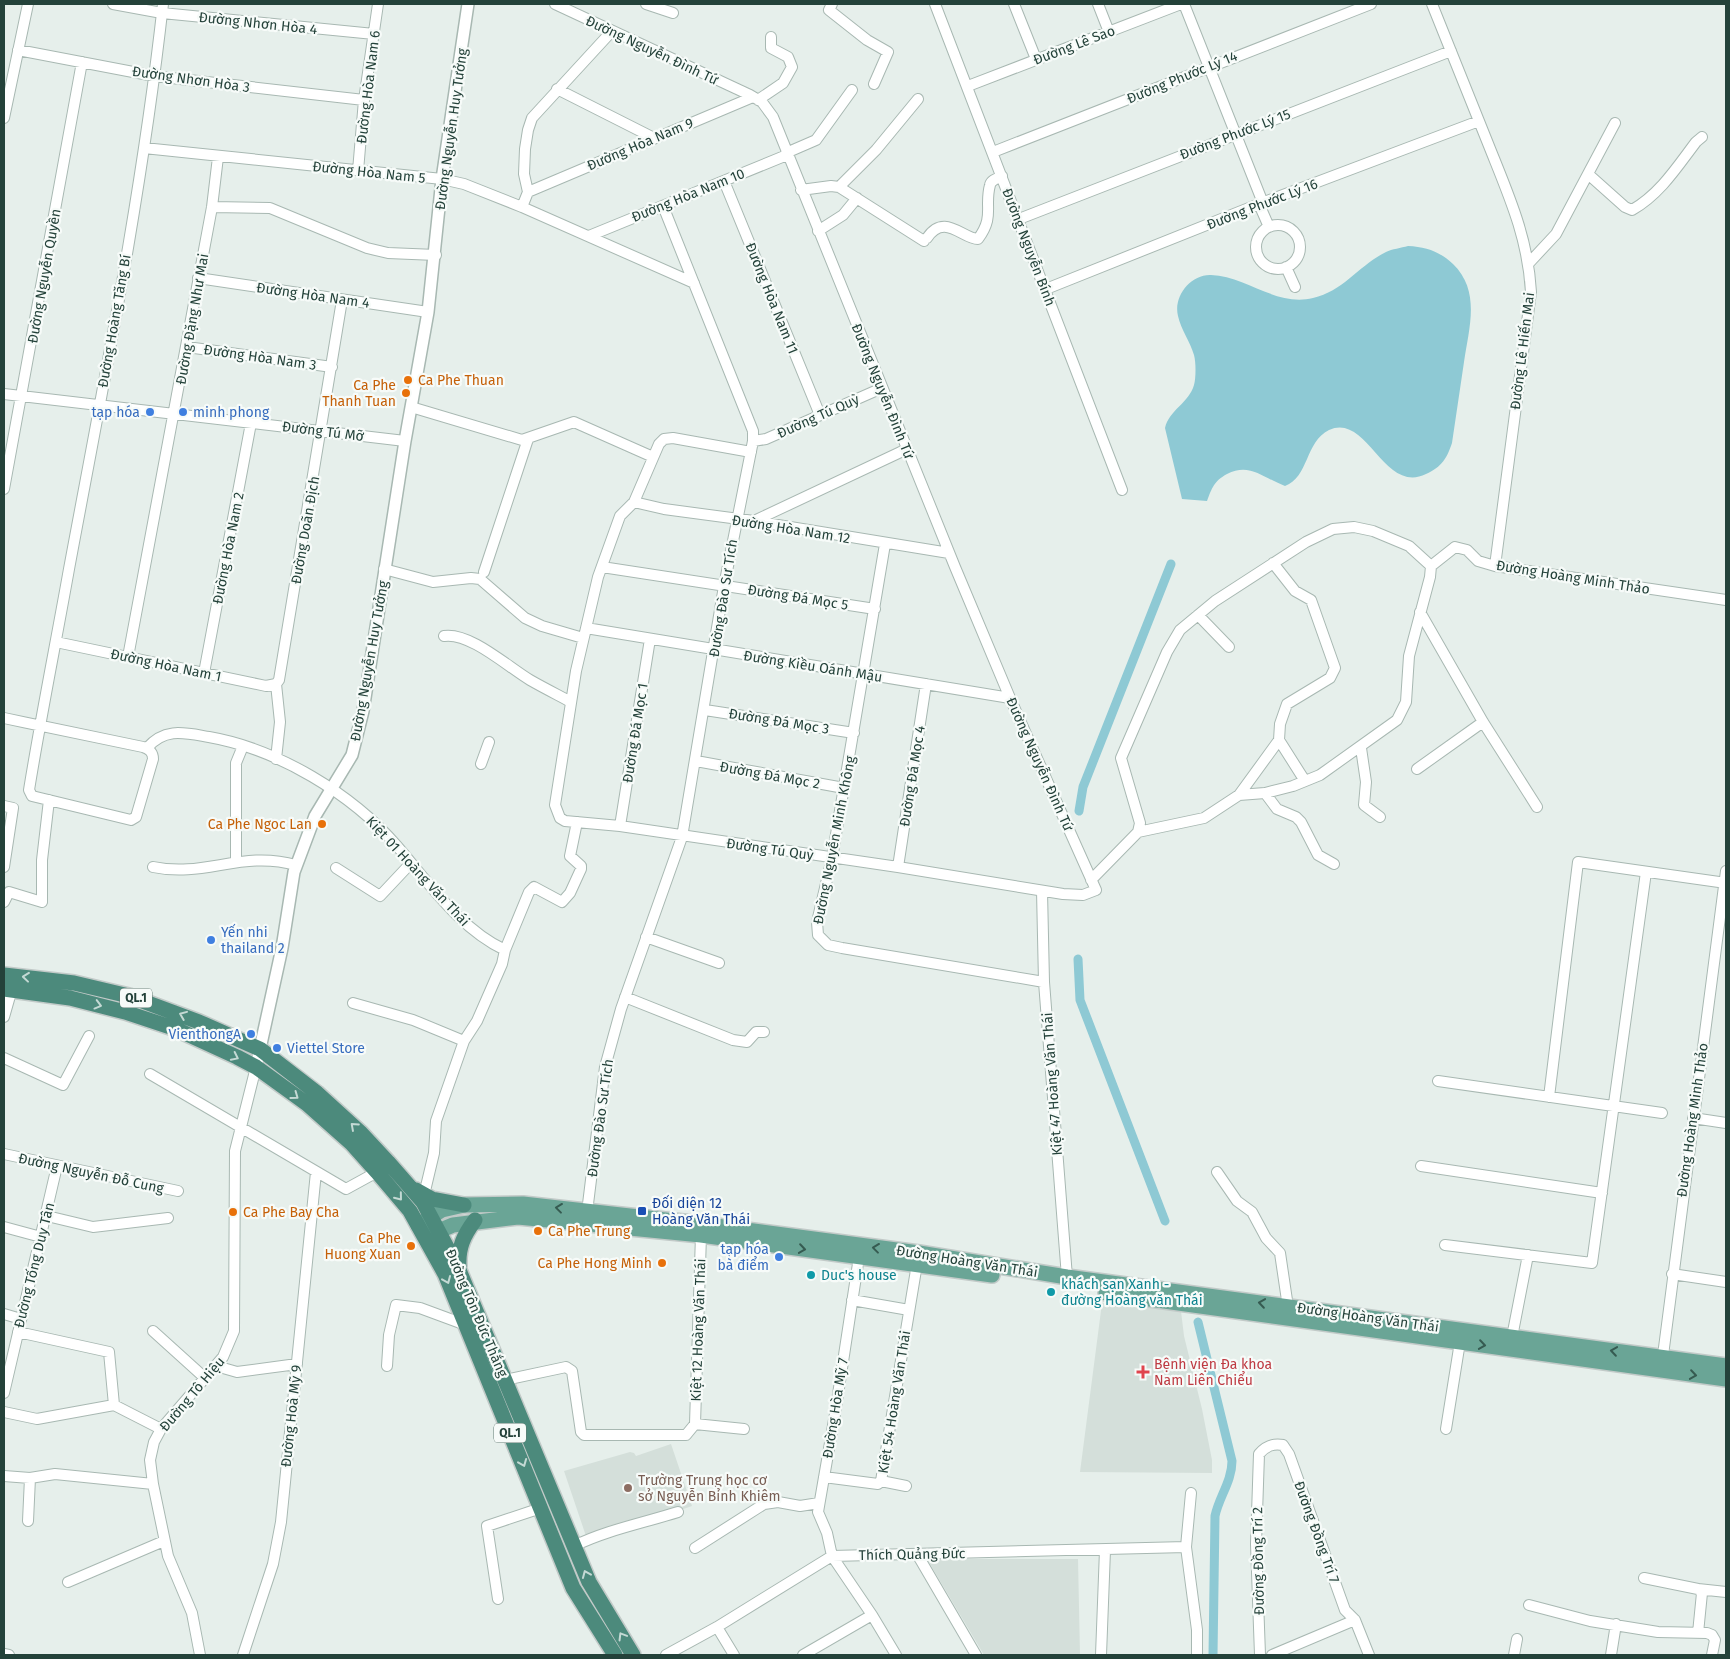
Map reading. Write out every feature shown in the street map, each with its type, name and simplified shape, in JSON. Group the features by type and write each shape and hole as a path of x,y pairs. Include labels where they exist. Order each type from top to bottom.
{"highway":[{"name":"Đường Tôn Đức Thắng","path":"4,975 66,982 129,996 199,1022 260,1049 316,1093 361,1133 406,1183 431,1216 427,1231 573,1588 615,1655"},
{"name":"Đường Tôn Đức Thắng","path":"8,990 70,998 125,1012 176,1029 256,1067 307,1104 352,1144 460,1270 589,1582 633,1655"},
{"path":"125,1012 129,996"},
{"path":"406,1183 432,1199 464,1205"},
{"path":"460,1270 458,1254 463,1237 475,1220"}],"main road":[{"name":"Đường Hoàng Văn Thái","path":"431,1216 442,1210 464,1205 523,1204 701,1224 919,1253 1067,1277 1145,1293 1288,1307 1512,1337 1661,1364 1726,1379"},
{"name":"Đường Hoàng Văn Thái","path":"427,1231 475,1220 518,1217 700,1235 1145,1293 1460,1342 1661,1364 1726,1366"}],"street":[{"path":"4,118 28,4"},
{"name":"Đường Nhơn Hòa 4","path":"113,4 374,34"},
{"name":"Đường Hòa Nam 6","path":"358,171 364,100 378,4"},
{"name":"Đường Nguyễn Huy Tưởng","path":"256,1067 296,865 315,816 349,760 359,731 410,407 428,312 436,255 442,180 468,4"},
{"name":"Đường Nguyễn Đình Tứ","path":"554,4 756,98 773,117 949,554 1010,698 1096,890"},
{"path":"646,4 672,13"},
{"path":"832,4 829,10 867,40 888,52 874,84"},
{"name":"Đường Nguyễn Bính","path":"935,4 1122,490"},
{"path":"1014,4 1036,60"},
{"path":"1098,4 1109,32"},
{"path":"1182,4 1235,134 1269,228"},
{"name":"Đường Lê Sao","path":"968,86 1182,4"},
{"name":"Đường Phước Lý 14","path":"993,152 1208,66 1371,4"},
{"name":"Đường Lê Hiến Mai","path":"1432,4 1512,205 1525,242 1529,263 1531,292 1495,566"},
{"name":"Đường Hoàng Tăng Bí","path":"49,800 30,793 40,726 100,407 144,148 162,9"},
{"path":"522,207 528,192 524,174 528,130 532,118 612,31"},
{"name":"Đường Hòa Nam 9","path":"528,192 654,138 756,98 783,83 792,67 788,57 770,48 771,37"},
{"name":"Đường Nhơn Hòa 3","path":"18,50 154,76 364,100"},
{"name":"Đường Phước Lý 15","path":"1019,219 1451,51"},
{"name":"Đường Nguyễn Quyền","path":"4,489 82,62"},
{"path":"558,89 654,138"},
{"name":"Đường Hòa Nam 10","path":"589,236 724,181 816,140 852,90"},
{"path":"839,187 876,150 918,99"},
{"name":"Đường Phước Lý 16","path":"1046,289 1479,120"},
{"path":"1529,263 1556,234 1615,123"},
{"path":"1588,174 1625,207 1632,210 1643,204 1668,180 1696,142 1702,137"},
{"name":"Đường Hòa Nam 5","path":"144,148 442,180 464,184 522,207 694,283"},
{"name":"Đường Đặng Như Mai","path":"128,657 175,414 212,207 218,157"},
{"path":"801,190 831,186 839,187 925,239 937,229 952,227 970,237 978,239 989,218 990,185 993,180 1002,176"},
{"name":"Đường Hòa Nam 11","path":"724,181 820,415"},
{"path":"818,231 843,215 857,198"},
{"name":"Đường Đào Sư Tích","path":"588,1212 605,1067 625,997 682,837 705,710 724,586 753,440 753,431 743,405 663,206"},
{"path":"212,207 270,208 367,248 388,253 436,255"},
{"path":"1283,226 1295,233 1298,240 1299,253 1296,260 1286,267 1270,268 1259,258 1256,252 1258,238 1269,228 1283,226"},
{"path":"1286,267 1295,287"},
{"name":"Đường Hòa Nam 4","path":"198,278 428,312"},
{"name":"Đường Doãn Địch","path":"276,760 280,722 276,684 281,670 322,431 342,300"},
{"name":"Đường Hòa Nam 3","path":"187,347 332,367"},
{"name":"Đường Tú Quỳ","path":"753,440 766,439 882,388"},
{"name":"Đường Tú Mỡ","path":"4,394 100,407 405,441"},
{"path":"410,407 522,440 528,440 574,422 653,457"},
{"name":"Đường Hòa Nam 2","path":"204,673 251,423"},
{"name":"Đường Tú Quỳ","path":"750,452 669,437 662,440 634,502 620,516 602,567 584,633 555,805 560,818 577,822 620,826 682,837 898,867 1042,891 1083,895 1096,890"},
{"path":"484,572 528,440"},
{"path":"754,521 906,449"},
{"name":"Đường Hòa Nam 12","path":"634,502 664,509 754,521 949,554"},
{"path":"1091,880 1138,832 1140,823 1122,767 1121,758 1166,652 1180,630 1215,601 1306,542 1333,529 1354,527 1373,530 1408,546 1431,566 1430,577 1410,656 1406,702 1397,720 1362,748 1320,775 1265,793 1238,795"},
{"name":"Đường Nguyễn Minh Không","path":"885,544 832,858 817,922 818,935 828,945 1044,982"},
{"name":"Đường Hoàng Minh Thảo","path":"1431,566 1455,547 1467,550 1478,561 1495,566 1726,600"},
{"path":"1138,832 1204,818 1238,795 1279,740 1280,724 1287,704 1330,678 1336,668 1311,600 1295,591 1273,563"},
{"name":"Đường Đá Mọc 5","path":"602,567 875,609"},
{"name":"Đường Kiều Oánh Mậu","path":"384,569 433,582 471,578 480,579 525,618 542,626 584,633 650,639 1010,698"},
{"path":"1420,612 1483,722 1537,808"},
{"path":"1198,615 1229,647"},
{"path":"444,636 450,635 472,642 529,679 571,702"},
{"name":"Đường Đá Mọc 1","path":"620,826 650,639"},
{"name":"Đường Hòa Nam 1","path":"56,642 266,686 276,684"},
{"name":"Đường Đá Mọc 4","path":"898,867 926,684"},
{"name":"Đường Đá Mọc 3","path":"705,710 854,733"},
{"path":"4,718 145,747 152,752 153,759 134,820 49,800 42,860 42,902 9,892 4,902"},
{"path":"1417,769 1483,722"},
{"name":"Kiệt 01 Hoàng Văn Thái","path":"145,747 163,735 180,732 243,746 299,769 331,791 350,801 396,844 464,921 488,942 505,950"},
{"path":"1279,740 1305,781"},
{"path":"480,764 489,742"},
{"path":"236,861 236,763 243,746"},
{"path":"1362,748 1366,782 1364,805 1380,817"},
{"name":"Đường Đá Mọc 2","path":"696,761 844,788"},
{"path":"1265,793 1277,810 1296,817 1301,822 1318,855 1334,864"},
{"path":"4,806 13,808 4,868"},
{"path":"424,1195 434,1152 436,1121 464,1040 477,1021 502,964 505,950 529,892 534,887 560,902 567,898 581,868 570,856 577,822"},
{"path":"153,867 182,872 236,861 266,859 296,865"},
{"path":"1549,1097 1578,862 1725,883"},
{"path":"336,868 380,896 411,863"},
{"name":"Đường Hoàng Minh Thảo","path":"1661,1364 1726,871"},
{"path":"1445,1245 1592,1263 1646,872"},
{"name":"Kiệt 47 Hoàng Văn Thái","path":"1042,891 1044,982 1067,1277"},
{"path":"646,937 719,963"},
{"path":"4,1017 8,990"},
{"path":"625,997 744,1043 751,1040 756,1032 764,1032"},
{"path":"353,1003 413,1020 464,1040"},
{"path":"4,1058 63,1085 89,1036"},
{"name":"Đường Tô Hiệu","path":"200,1655 192,1612 168,1556 164,1541 150,1460 154,1442 161,1429 216,1366 231,1344 234,1331 235,1158 256,1067"},
{"path":"150,1074 346,1189 377,1172"},
{"path":"1438,1081 1662,1114"},
{"path":"1693,1118 1726,1122"},
{"name":"Đường Nguyễn Đỗ Cung","path":"4,1154 178,1192"},
{"name":"Đường Tống Duy Tân","path":"4,1393 47,1216 57,1166"},
{"path":"1421,1166 1602,1193"},
{"name":"Đường Hoà Mỹ 9","path":"243,1655 273,1564 281,1522 316,1172"},
{"path":"1217,1172 1237,1201 1252,1212 1266,1238 1280,1253 1288,1307"},
{"path":"47,1216 93,1227 168,1218"},
{"path":"4,1227 41,1237"},
{"name":"Kiệt 12 Hoàng Văn Thái","path":"695,1424 700,1235"},
{"path":"1512,1337 1528,1255"},
{"name":"Đường Hòa Mỹ 7","path":"832,1556 827,1533 818,1512 858,1257"},
{"name":"Kiệt 54 Hoàng Văn Thái","path":"824,1477 878,1484 881,1481 917,1264"},
{"path":"1672,1274 1726,1282"},
{"path":"852,1300 909,1310"},
{"path":"387,1366 389,1335 396,1305 420,1308 466,1325"},
{"path":"4,1314 21,1319"},
{"path":"153,1331 205,1378"},
{"path":"18,1332 109,1352 114,1405"},
{"path":"1446,1429 1460,1342"},
{"path":"216,1366 237,1372 296,1364"},
{"path":"505,1380 566,1367 572,1371 581,1432 584,1435 686,1435 695,1424 744,1429"},
{"path":"4,1412 37,1420 114,1405 161,1429"},
{"name":"Đường Đồng Trí 7","path":"1259,1466 1259,1454 1270,1445 1283,1445 1289,1454 1345,1610 1355,1620 1369,1655"},
{"name":"Đường Đồng Trí 2","path":"1259,1466 1256,1544 1260,1655"},
{"path":"4,1476 30,1478 55,1474 153,1484"},
{"path":"28,1521 30,1478"},
{"path":"881,1481 906,1486"},
{"path":"1191,1493 1186,1547 1197,1630 1197,1655"},
{"path":"695,1548 764,1504 778,1502 800,1506 819,1503"},
{"path":"498,1599 486,1526 541,1508"},
{"path":"574,1546 599,1534 678,1512"},
{"path":"68,1582 164,1541"},
{"name":"Thích Quảng Đức","path":"832,1556 1186,1547"},
{"path":"1101,1655 1105,1550"},
{"path":"917,1554 976,1655"},
{"path":"666,1655 717,1627 832,1556 872,1615 896,1655"},
{"path":"1644,1578 1698,1589 1726,1592"},
{"path":"1698,1589 1702,1593 1703,1599 1698,1633"},
{"path":"1529,1605 1590,1621 1658,1632 1712,1635 1715,1640 1712,1655"},
{"path":"803,1655 872,1615"},
{"path":"1272,1655 1355,1620"},
{"path":"1611,1655 1616,1624"},
{"path":"717,1627 734,1655"},
{"path":"1514,1655 1517,1640"},
{"path":"4,1654 9,1655"}],"shaded area":[{"name":"Bệnh viện Đa khoa Nam Liên Chiểu","path":"1102,1303 1181,1311 1184,1336 1212,1460 1212,1473 1080,1472"},
{"name":"Trường Trung học cơ sở Nguyễn Bỉnh Khiêm","path":"671,1444 692,1506 588,1542 564,1471 630,1452 636,1456"},
{"path":"927,1559 1078,1559 1080,1655 984,1655"}],"water":[{"path":"1408,246 1432,250 1453,264 1462,275 1470,298 1470,323 1452,443 1446,458 1440,465 1426,474 1411,477 1398,473 1387,465 1354,432 1342,428 1329,430 1321,435 1299,475 1293,482 1285,486 1250,470 1235,471 1216,482 1207,501 1182,499 1165,428 1171,416 1188,397 1195,382 1194,355 1179,321 1177,308 1181,294 1190,282 1197,278 1211,275 1236,280 1286,298 1299,300 1313,298 1334,290 1376,257 1394,249"}],"waterway":[{"path":"1079,811 1083,787 1171,564"},
{"path":"1078,959 1080,1000 1165,1221"},
{"path":"1198,1322 1232,1461 1228,1482 1215,1516 1213,1655"}],"place":[{"name":"Ca Phe Thuan","path":"408,380"},
{"name":"Ca Phe Thanh Tuan","path":"406,393"},
{"name":"tạp hóa","path":"150,412"},
{"name":"minh phong","path":"183,412"},
{"name":"Ca Phe Ngoc Lan","path":"322,824"},
{"name":"Yến nhi thailand 2","path":"211,940"},
{"name":"VienthongA","path":"251,1034"},
{"name":"Viettel Store","path":"277,1048"},
{"name":"Đối diện 12 Hoàng Văn Thái","path":"642,1211"},
{"name":"Ca Phe Bay Cha","path":"233,1212"},
{"name":"Ca Phe Trung","path":"538,1231"},
{"name":"Ca Phe Huong Xuan","path":"411,1246"},
{"name":"tạp hóa bà điểm","path":"779,1257"},
{"name":"Ca Phe Hong Minh","path":"662,1263"},
{"name":"Duc's house","path":"811,1275"},
{"name":"khách sạn Xanh - đường Hoàng văn Thái","path":"1051,1292"},
{"name":"Bệnh viện Đa khoa Nam Liên Chiểu","path":"1143,1372"},
{"name":"Trường Trung học cơ sở Nguyễn Bỉnh Khiêm","path":"628,1488"}]}
